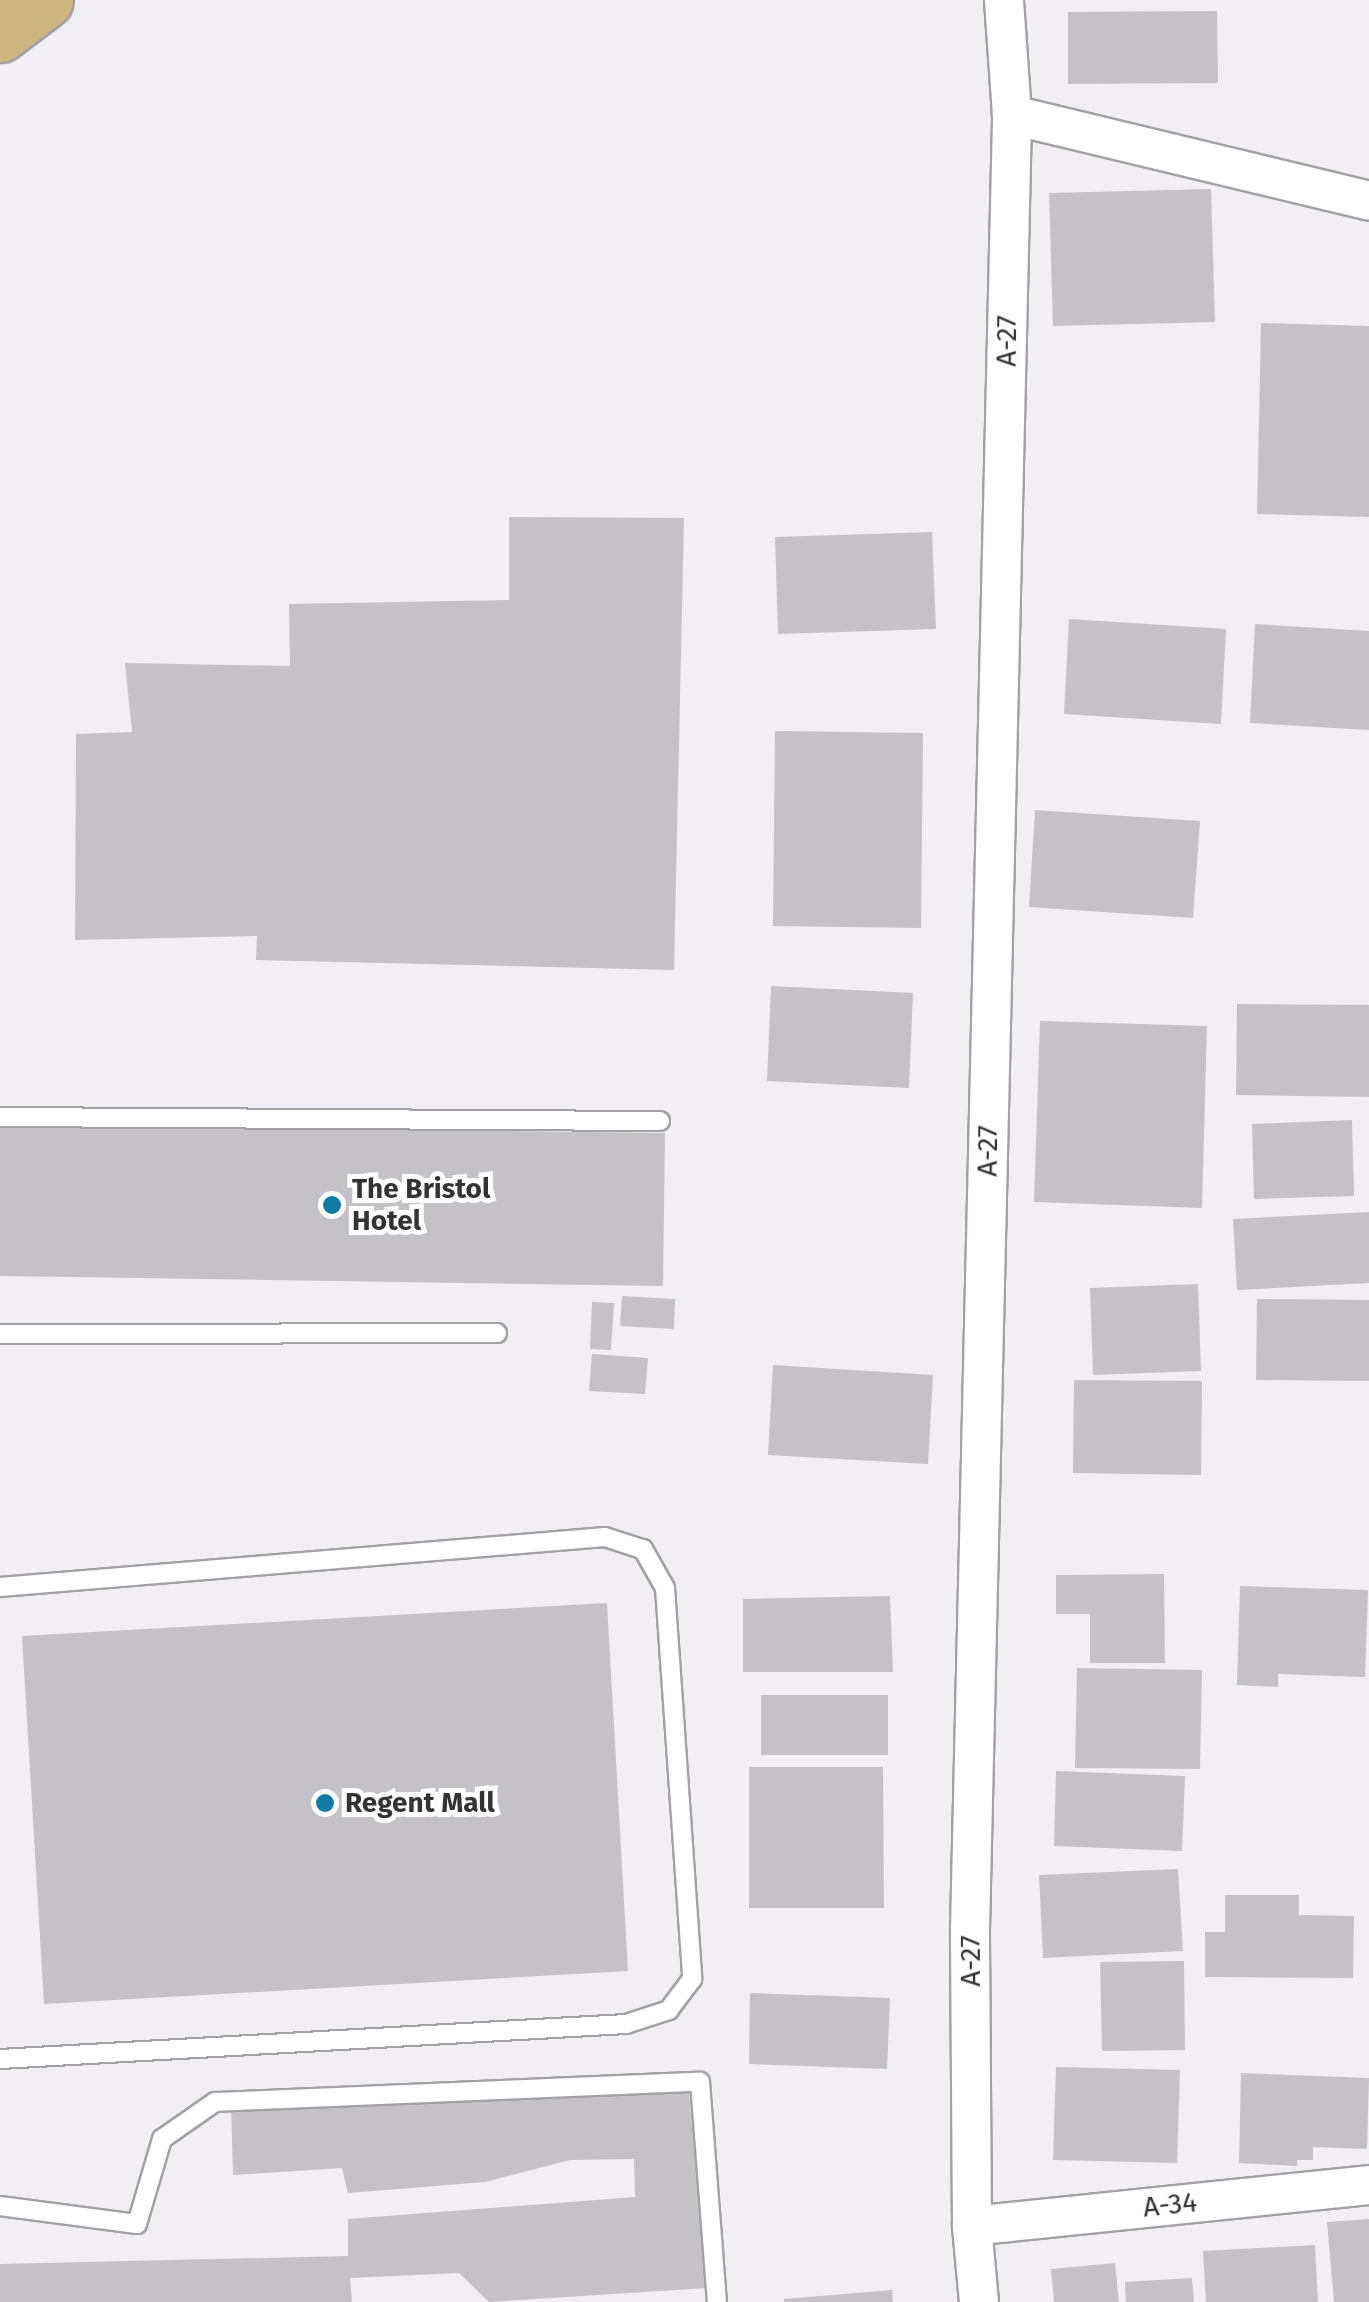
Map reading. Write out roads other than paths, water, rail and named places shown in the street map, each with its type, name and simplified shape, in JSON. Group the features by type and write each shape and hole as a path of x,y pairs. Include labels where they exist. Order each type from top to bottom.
{"main road":[{"path":"0,34 46,0"}],"street":[{"name":"A-27","path":"979,2302 972,2226 970,1929 1012,114 1004,0"},
{"path":"1012,114 1369,201"},
{"name":"A-34","path":"972,2226 1369,2185"}],"lane":[{"path":"0,1117 660,1121"},
{"path":"0,1334 497,1332"},
{"path":"0,1587 604,1537 643,1550 665,1588 692,1980 669,2010 626,2024 0,2059"},
{"path":"0,2206 138,2224 162,2139 214,2102 700,2082 718,2302"}],"place":[{"name":"The Bristol Hotel","path":"332,1205"},
{"name":"Regent Mall","path":"325,1803"}]}
